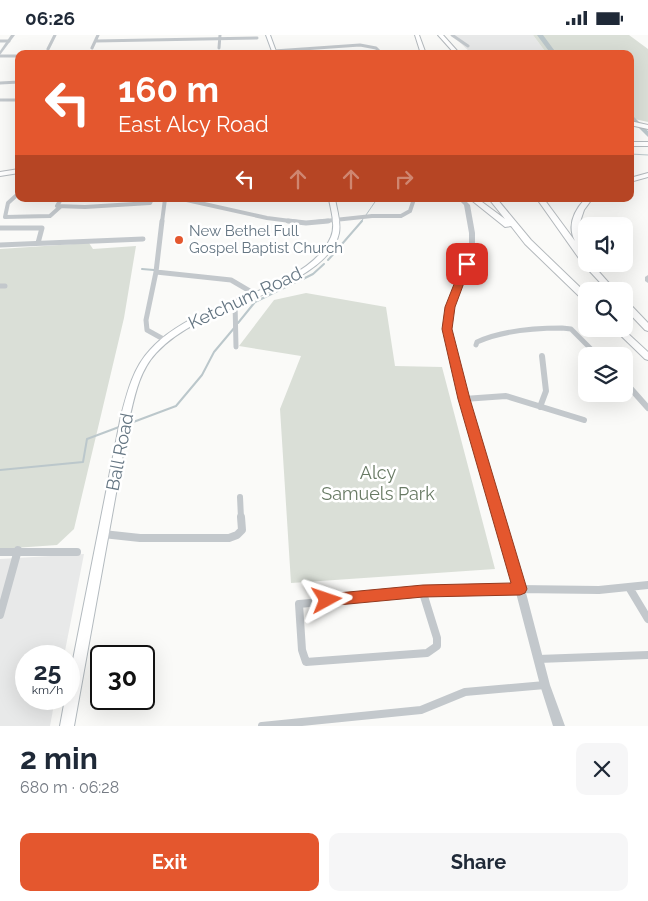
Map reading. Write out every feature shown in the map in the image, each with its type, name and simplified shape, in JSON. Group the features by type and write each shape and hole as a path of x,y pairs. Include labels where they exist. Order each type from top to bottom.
{"highway":[{"path":"417,35 423,50"},
{"path":"440,35 454,50"},
{"path":"634,124 648,127"},
{"path":"634,179 647,175"},
{"path":"479,202 528,242 578,290"},
{"path":"495,202 528,242"},
{"path":"499,202 505,214"},
{"path":"542,202 578,251"},
{"path":"578,239 576,235 576,221 582,205 586,202"},
{"path":"595,272 603,282"},
{"path":"633,312 648,328"},
{"path":"627,337 648,357"}],"main road":[{"path":"268,36 274,50"},
{"path":"634,144 648,144"},
{"path":"0,174 15,172"},
{"name":"Ketchum Road","path":"165,340 197,319 299,275 313,266 329,248 335,236 336,221 333,202"},
{"name":"Ball Road","path":"67,726 83,633 133,388 139,369 165,340"}],"street":[{"path":"13,35 0,55 15,56"},
{"path":"47,50 55,35"},
{"path":"92,50 98,35"},
{"path":"138,40 139,35"},
{"path":"452,35 468,46"},
{"path":"96,41 180,37 259,38 268,36"},
{"path":"219,50 220,37"},
{"path":"0,41 9,41"},
{"path":"307,50 360,45 376,47 379,50"},
{"path":"0,83 15,82"},
{"path":"0,100 15,100"},
{"path":"15,195 12,196 4,212 5,217 50,216 60,207 150,202"},
{"path":"59,202 57,206 60,207"},
{"path":"165,202 156,270 146,320 147,330 165,340"},
{"path":"196,202 287,221 306,223 372,216 405,215 410,211 413,202"},
{"path":"464,202 467,205 472,233 472,251 450,307 447,329 464,399 520,589 545,685 559,726"},
{"path":"0,228 42,228 38,243"},
{"path":"0,245 143,239"},
{"path":"156,270 231,280 255,294"},
{"path":"235,302 236,347"},
{"path":"476,345 476,342 482,338 556,327 571,329 589,347"},
{"path":"540,407 546,391 542,356"},
{"path":"633,391 648,407"},
{"path":"464,399 506,396 584,421"},
{"path":"103,533 140,538 229,538 237,535 242,530 240,497"},
{"path":"0,552 18,550 77,552"},
{"path":"0,615 18,550"},
{"path":"423,591 437,638 437,646 427,653 306,662 302,651 300,604 423,591 630,589 648,585"},
{"path":"630,589 648,619"},
{"path":"538,659 648,655"},
{"path":"262,725 421,710 466,692 545,685"}],"shaded area":[{"path":"452,35 533,35 544,50 468,50"},
{"path":"84,554 66,645 15,645 15,710 53,710 50,726 0,726 0,559"}],"green space":[{"path":"533,35 629,35 648,49 648,122 634,119 634,50 544,50"},
{"path":"89,243 93,249 136,246 124,318 74,529 57,545 0,549 0,249"},
{"name":"Alcy Samuels Park","path":"306,293 386,307 395,366 442,367 495,569 291,583 280,409 301,356 239,346 274,300"}],"waterway":[{"path":"540,35 551,50"},
{"path":"634,119 648,135"},
{"path":"634,154 648,155"},
{"path":"366,215 375,202"},
{"path":"342,244 362,221"},
{"path":"328,260 339,248"},
{"path":"303,279 313,274 324,264"},
{"path":"142,269 154,270"},
{"path":"238,323 255,302 302,279"},
{"path":"128,424 176,406 202,375 214,352 235,327"},
{"path":"0,470 83,462 87,439 119,427"}],"place":[{"name":"New Bethel Full Gospel Baptist Church","path":"179,240"}],"route":[{"path":"327,600 423,591 520,589 464,399 447,329 450,307 467,264"}]}
